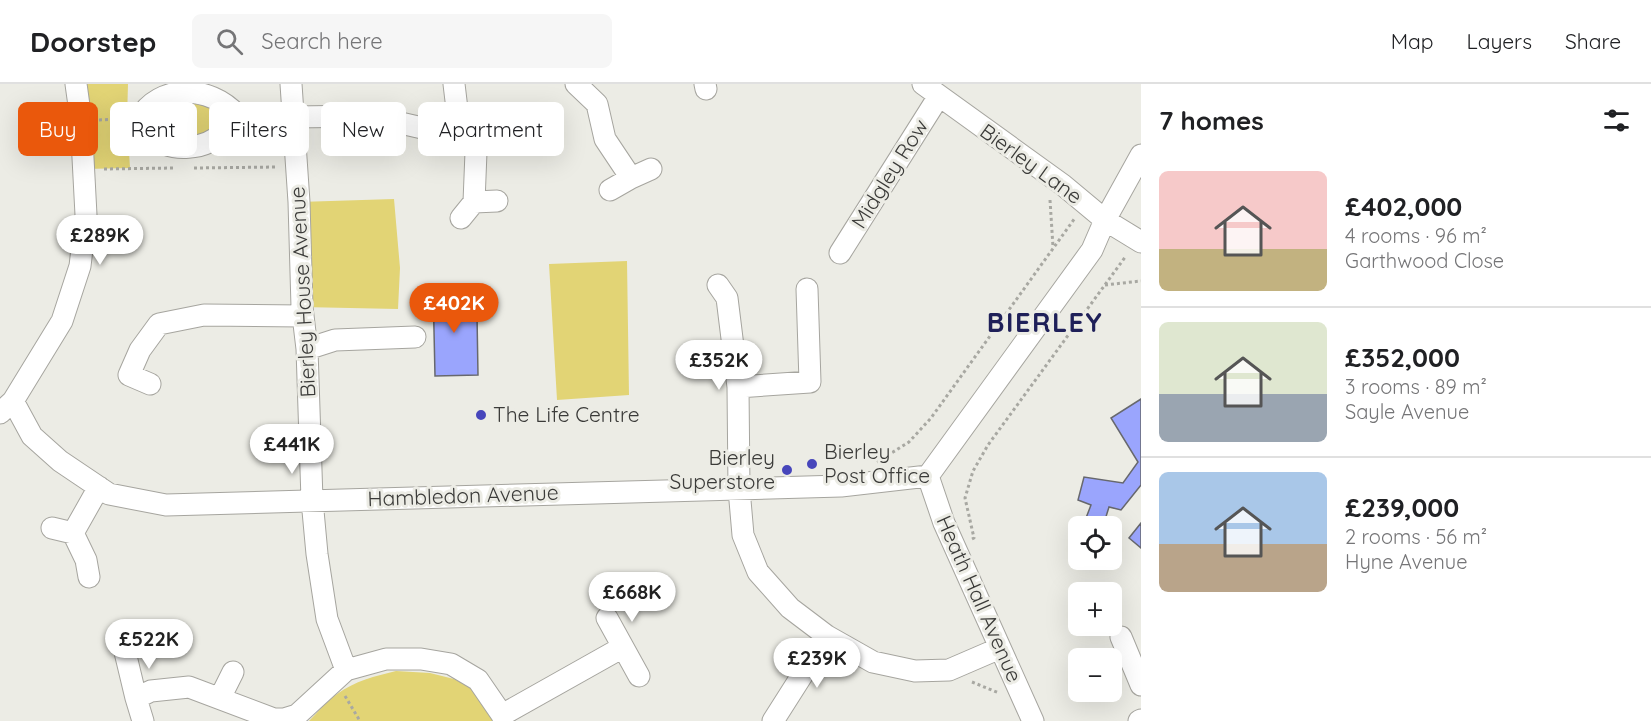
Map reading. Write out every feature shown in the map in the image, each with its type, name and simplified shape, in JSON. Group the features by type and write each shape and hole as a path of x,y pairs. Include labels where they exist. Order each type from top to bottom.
{"street":[{"path":"76,84 78,102"},
{"name":"Bierley House Avenue","path":"291,84 292,102"},
{"path":"454,84 456,102"},
{"path":"576,84 597,104 605,139 631,178"},
{"path":"149,102 171,92 190,89 209,95 220,102"},
{"name":"Bierley Lane","path":"931,90 1063,185 1105,220 1139,241"},
{"name":"Midgley Row","path":"840,253 931,90"},
{"path":"309,117 370,116 418,127"},
{"path":"928,476 1092,250 1105,220 1141,155"},
{"path":"6,407 62,321 80,266 86,215 83,156"},
{"name":"Bierley House Avenue","path":"296,156 302,316 307,349 312,500 327,619 341,674"},
{"path":"475,156 468,210 497,201"},
{"path":"610,190 651,169"},
{"path":"718,285 727,298 738,387 739,489 743,535 758,572 790,608 827,636 873,662 915,671 949,670 1000,648"},
{"path":"738,387 815,383 807,289"},
{"path":"150,384 129,375 140,350 159,324 204,315 302,316"},
{"path":"307,349 335,340 415,337"},
{"name":"Hambledon Avenue","path":"6,407 32,436 60,461 109,494 166,505 841,486 928,476"},
{"name":"Heath Hall Avenue","path":"928,476 944,523 1033,721"},
{"path":"73,533 99,487"},
{"path":"52,528 73,533"},
{"path":"73,533 86,560 89,577"},
{"path":"607,618 639,676"},
{"path":"773,721 827,636"},
{"path":"1121,637 1141,685"},
{"path":"136,698 152,691 189,687 274,719 295,718 341,674 386,659 421,659 451,664 478,680 503,718 623,647"},
{"path":"125,652 143,721"},
{"path":"220,698 233,672"}],"path":[{"path":"1053,249 1049,201 1063,185"},
{"path":"879,481 877,462 909,442 931,418 1086,203"},
{"path":"955,548 974,538 965,498 973,471 988,445 1104,285 1139,241"},
{"path":"1104,285 1141,281"},
{"path":"956,667 962,678 1005,696 1019,690"},
{"path":"341,674 360,721"}],"shaded area":[{"path":"76,84 128,84 127,102 110,102 110,156 129,156 130,168 84,169 83,156 98,156 98,102 78,102"},
{"path":"163,95 209,104 209,134 197,137 197,102 154,102"},
{"path":"394,199 400,268 398,309 302,307 299,202"},
{"path":"627,261 629,395 557,400 549,264"},
{"path":"396,671 430,673 454,679 471,688 491,712 494,721 309,721 344,689"}],"building":[{"path":"433,285 463,285 464,315 477,315 478,375 435,376"},
{"path":"1141,399 1141,485 1121,510 1109,507 1106,516 1087,516 1091,505 1078,500 1084,477 1123,483 1138,462 1111,418"},
{"path":"1141,523 1141,548 1129,538"}],"place":[{"name":"The Life Centre","path":"481,415"},
{"name":"Bierley Post Office","path":"812,464"},
{"name":"Bierley Superstore","path":"787,470"}],"district":[{"name":"BIERLEY","path":"1045,323"}]}
